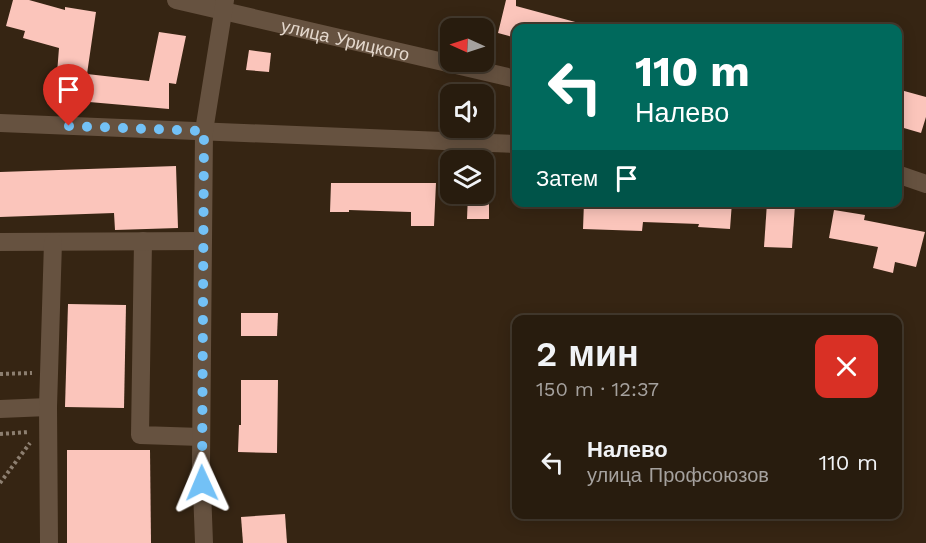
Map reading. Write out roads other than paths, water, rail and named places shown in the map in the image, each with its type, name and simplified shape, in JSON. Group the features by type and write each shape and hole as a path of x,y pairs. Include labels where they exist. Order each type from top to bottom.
{"street":[{"name":"улица Урицкого","path":"176,0 224,6 512,78"},
{"path":"204,543 201,437 204,131 224,6"},
{"path":"0,123 512,144"},
{"path":"902,176 926,184"},
{"path":"0,242 203,241"},
{"path":"49,543 45,419 49,372 53,242"},
{"path":"143,242 140,435 201,437"},
{"path":"0,409 45,419"}]}
